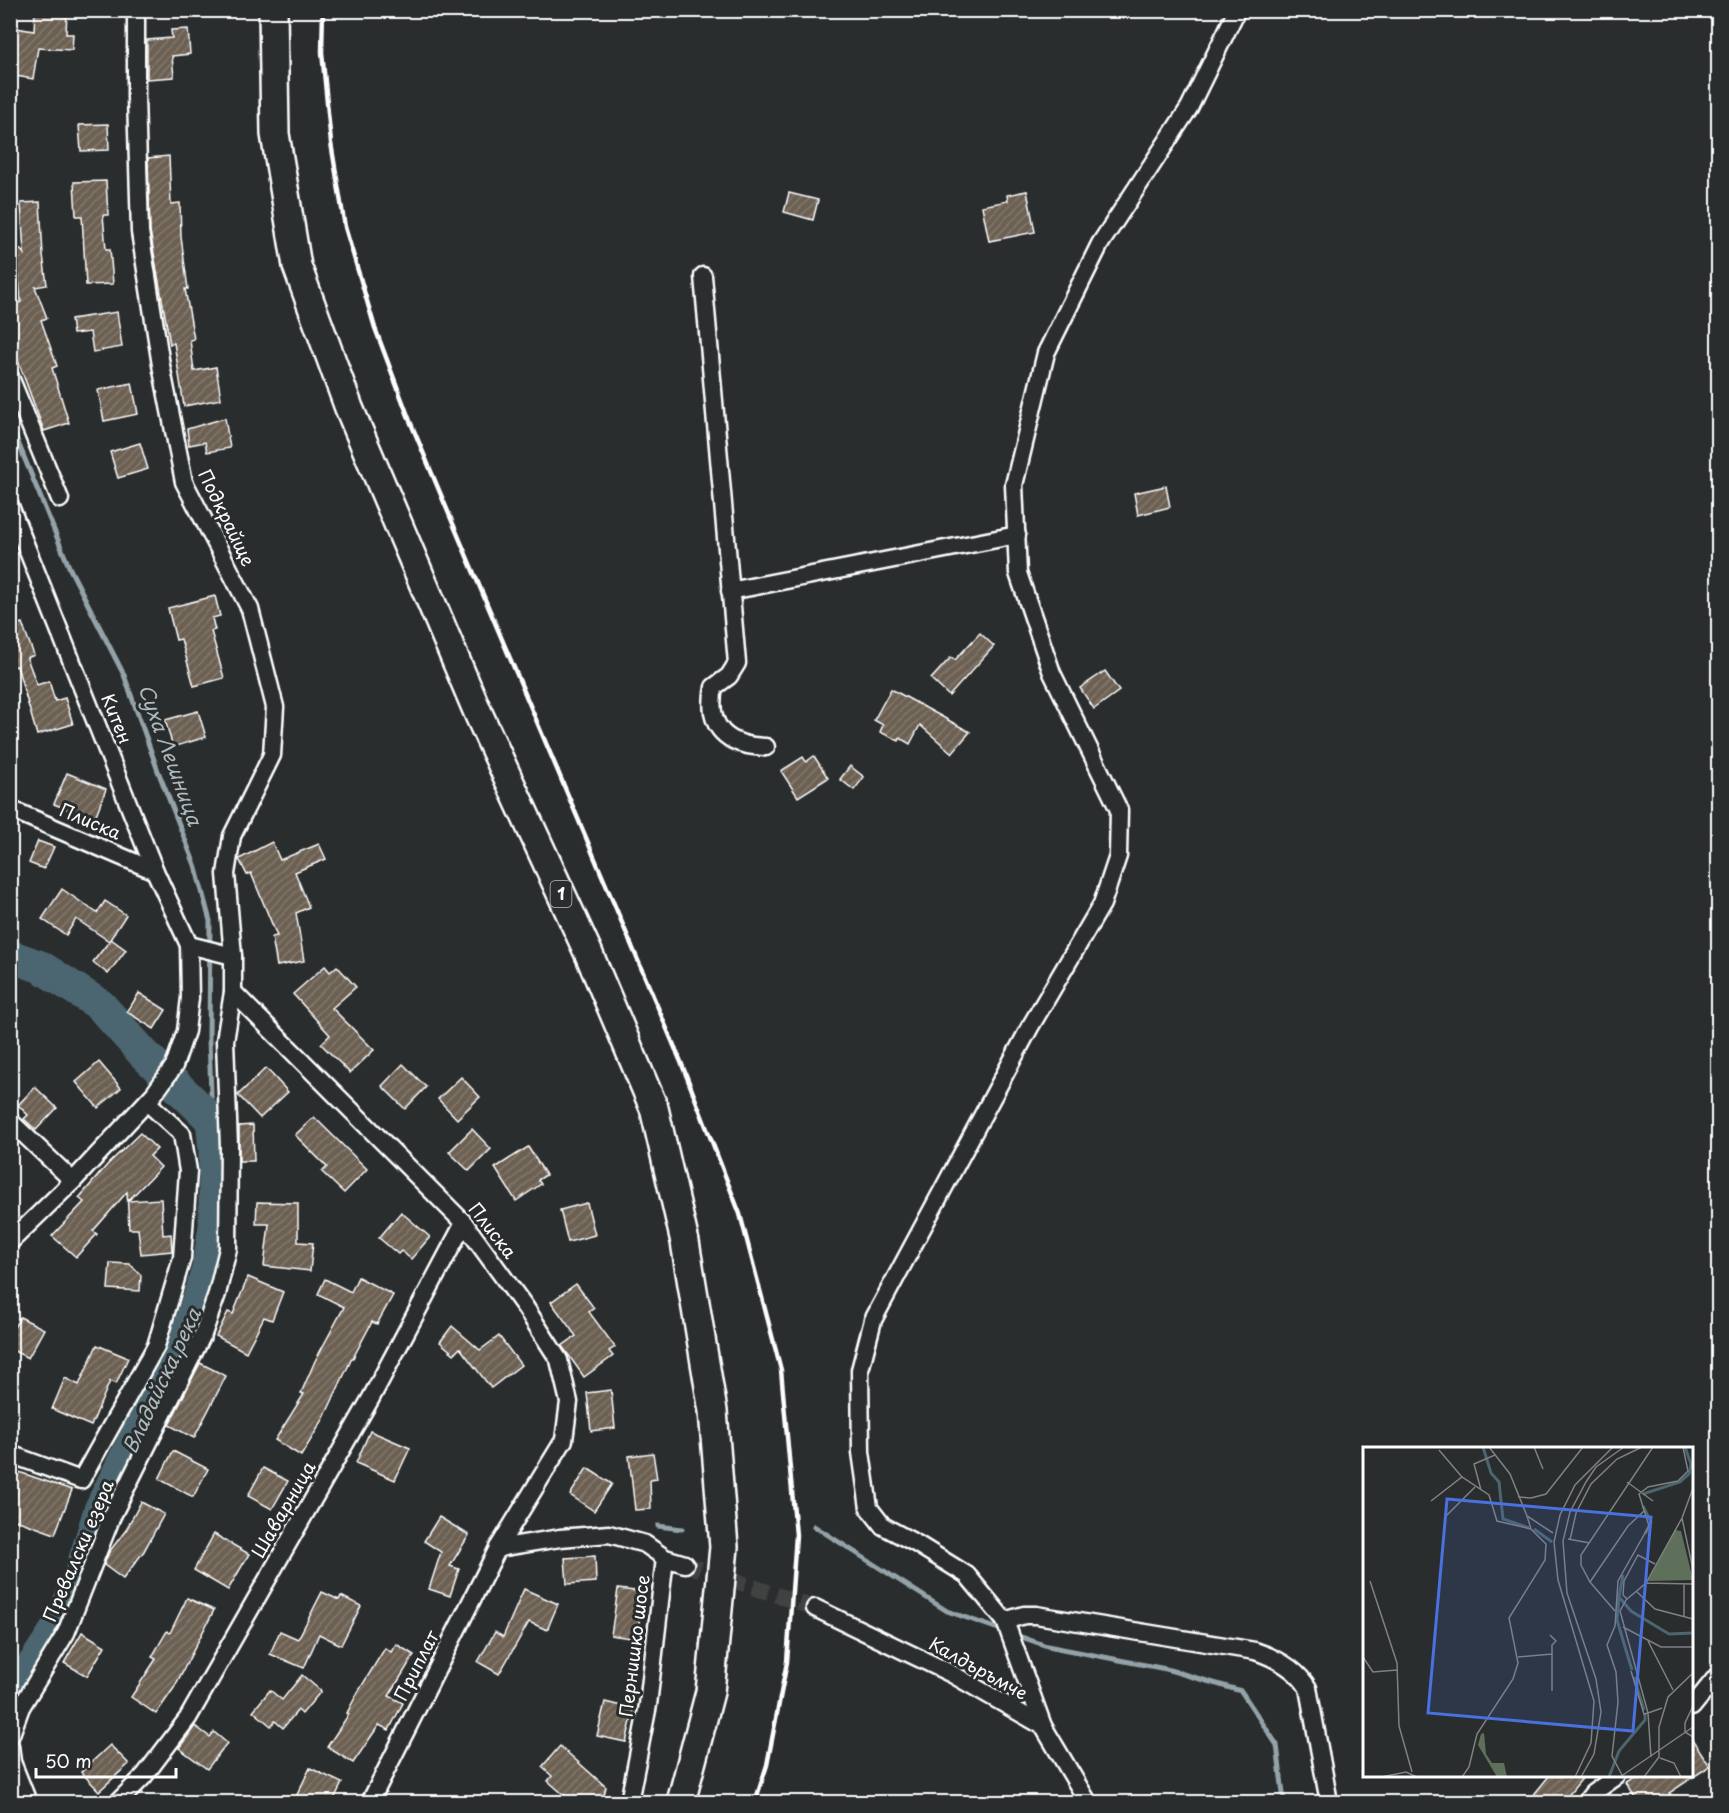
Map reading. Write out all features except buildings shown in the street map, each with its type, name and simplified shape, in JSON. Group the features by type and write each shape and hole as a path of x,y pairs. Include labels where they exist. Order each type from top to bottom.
{"highway":[{"name":"1","path":"273,10 275,134 297,266 349,408 479,715 588,952 654,1108 685,1242 713,1411 724,1546 710,1692 681,1803"}],"street":[{"name":"Подкрайще","path":"136,10 140,232 161,364 184,482 250,609 275,706 272,755 231,836 226,873 227,954 233,992"},
{"path":"1042,1726 1005,1621 967,1575 883,1526 869,1508 861,1452 860,1370 873,1320 1030,1027 1102,904 1118,856 1119,810 1052,673 1018,573 1014,484 1046,353 1100,244 1189,108 1237,10"},
{"path":"703,276 737,663 729,676 714,687 711,704 713,719 726,737 748,746 766,747"},
{"path":"10,377 60,499"},
{"name":"Китен","path":"10,506 155,871 192,946"},
{"path":"730,591 1017,535"},
{"name":"Плиска","path":"10,809 155,871"},
{"path":"10,1242 74,1180 150,1098 174,1066 186,1031 192,946 227,954"},
{"name":"Плиска","path":"233,992 464,1223 525,1307 559,1360 569,1402 564,1440 498,1548"},
{"name":"Превалски езера","path":"10,1737 21,1707 66,1633 112,1516 203,1334 217,1294 228,1249 229,1146 225,1041 233,992"},
{"path":"10,1454 81,1480 156,1346 182,1258 188,1170 182,1134 150,1098"},
{"path":"10,1121 74,1180"},
{"name":"Шаварница","path":"118,1803 144,1776 188,1718 371,1398 464,1223"},
{"name":"Пернишко шосе","path":"498,1548 560,1538 609,1534 645,1544 665,1558 648,1705 629,1803"},
{"name":"Приплат","path":"370,1803 498,1548"},
{"path":"665,1558 685,1564"},
{"name":"Калдъръмче","path":"815,1608 952,1674 1042,1726 1088,1803"},
{"path":"1005,1621 1024,1615 1036,1616 1232,1647 1270,1656 1291,1669 1308,1688 1329,1803"},
{"path":"1693,1706 1719,1676"},
{"path":"10,1745 12,1762 28,1803"},
{"path":"1587,1803 1593,1793 1616,1777"}],"waterway":[{"name":"Суха Лешница","path":"10,423 70,569 124,675 195,865 210,921 209,1040 212,1120"},
{"name":"Владайска река","path":"10,956 41,967 100,1005 143,1053 212,1120 215,1151 215,1226 208,1270 190,1327 100,1510 80,1576 61,1623 10,1700"},
{"path":"658,1526 682,1529"},
{"path":"814,1526 947,1611 1004,1631"},
{"path":"1013,1634 1047,1646 1166,1669 1241,1691 1277,1745 1284,1802"}],"tunnel":[{"path":"685,1564 815,1608"}],"railway":[{"path":"323,10 322,52 331,143 345,227 375,328 410,421 681,1062 740,1214 781,1370 796,1535 787,1662 767,1765 755,1802"}]}
